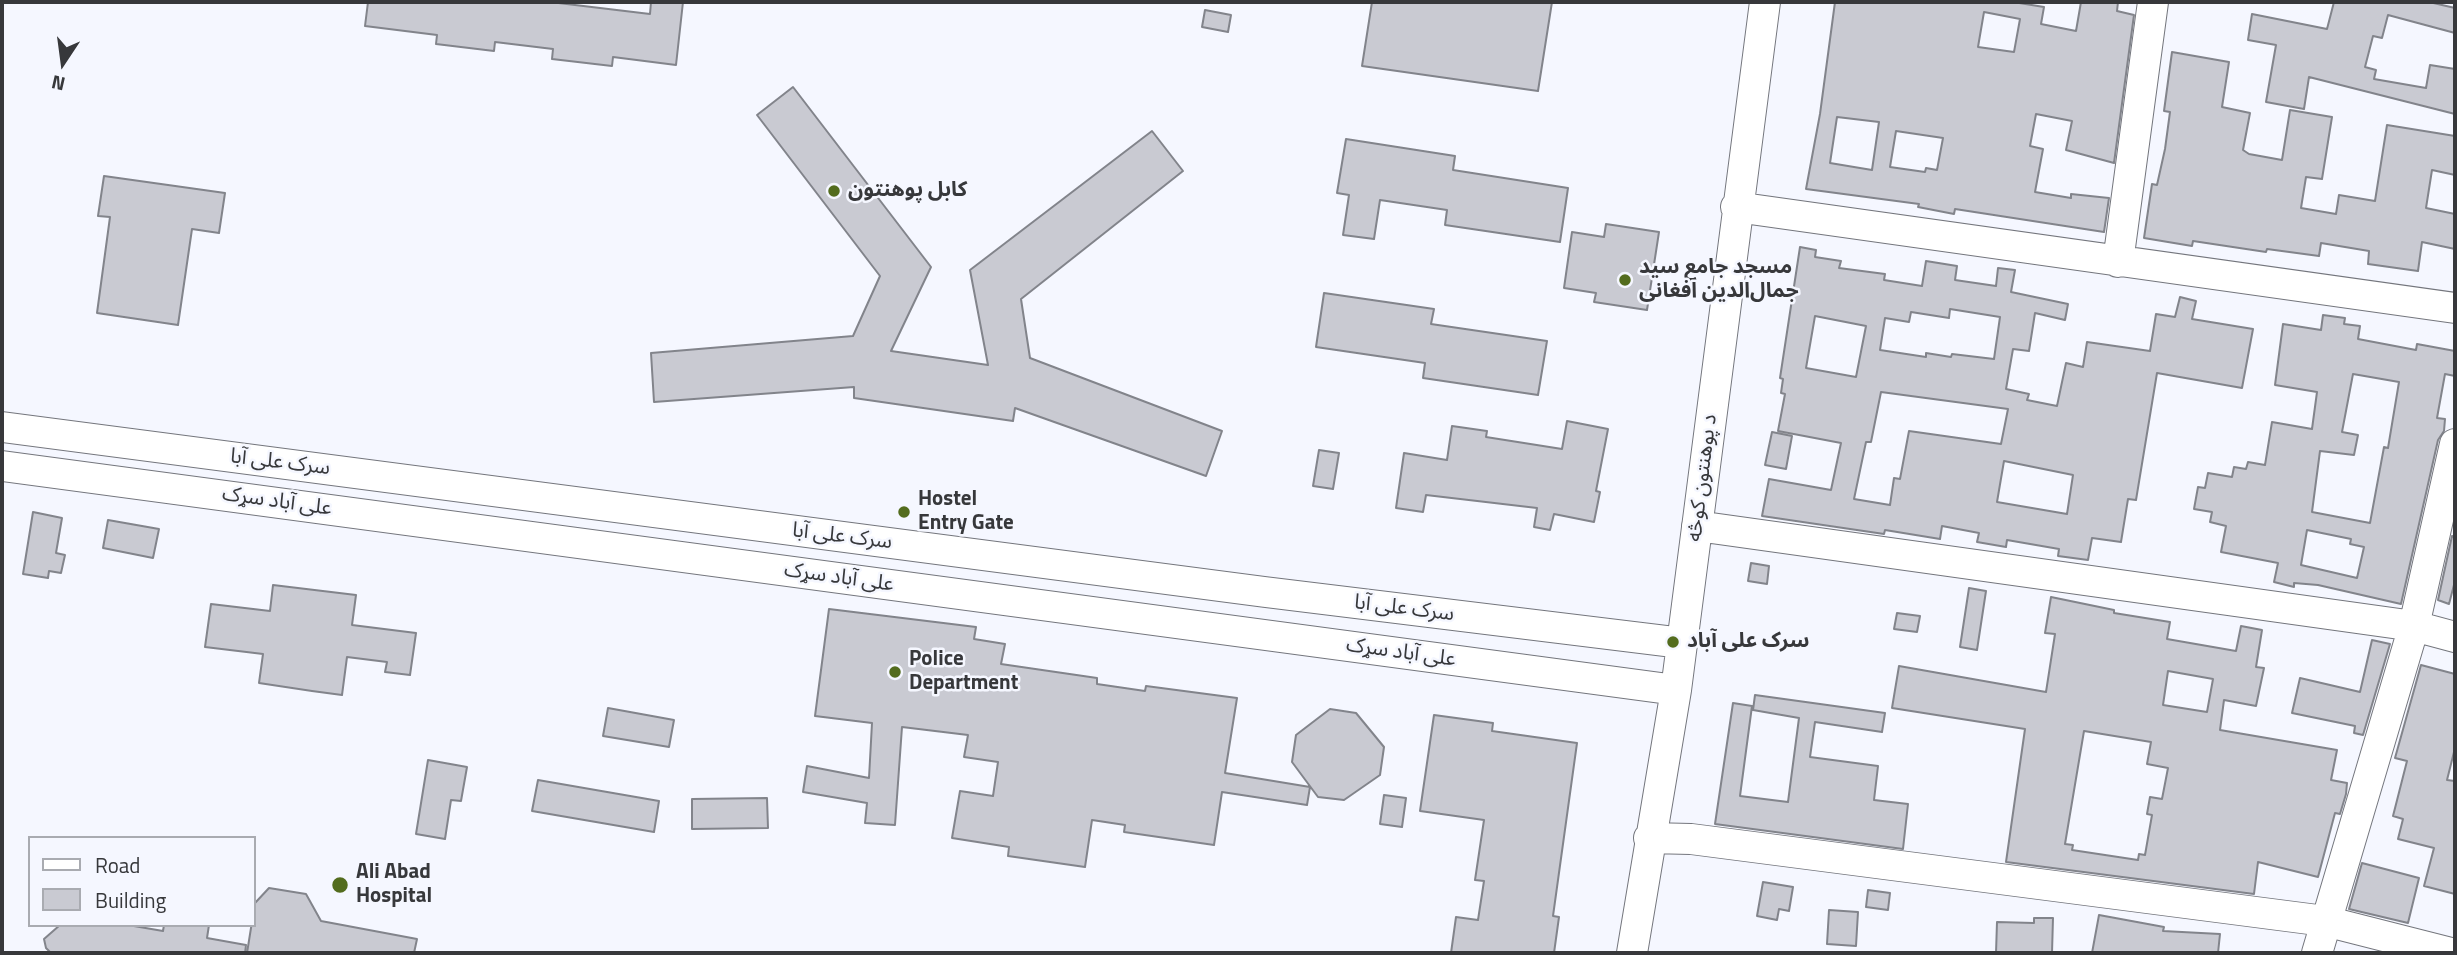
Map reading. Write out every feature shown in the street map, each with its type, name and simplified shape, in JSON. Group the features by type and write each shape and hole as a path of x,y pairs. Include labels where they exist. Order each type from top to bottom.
{"street":[{"name":"د پوهنتون کوڅه","path":"1632,953 1649,838 1676,690 1736,208 1765,2"},
{"path":"2119,262 2153,2"},
{"path":"1736,208 1843,220 2119,262 2455,308"},
{"name":"سرک علی آبا","path":"2,430 1682,643"},
{"path":"2317,953 2414,626 2455,444"},
{"name":"علی آباد سړک","path":"2,466 1676,690"},
{"path":"1697,526 2414,626 2455,637"},
{"path":"913,588 919,547"},
{"path":"1649,838 1691,839 2325,921 2451,953"}],"building":[{"path":"368,2 550,2 650,14 651,2 683,2 676,65 613,57 612,66 552,59 553,49 495,42 494,51 436,44 437,35 365,26"},
{"path":"1372,2 1552,2 1538,91 1362,66"},
{"path":"1835,2 2013,2 2044,7 2041,24 2076,31 2081,2 2118,2 2117,11 2134,15 2114,163 2066,150 2072,121 2036,114 2030,146 2043,149 2035,192 2071,198 2071,194 2109,198 2104,232 1955,209 1954,214 1918,207 1919,204 1806,189 1820,114","holes":["1984,12 2020,19 2014,52 1978,47","1837,117 1879,122 1872,170 1830,163","1896,131 1943,138 1937,170 1926,168 1925,172 1890,167"]},
{"path":"2334,2 2429,2 2455,8 2455,33 2388,15 2382,38 2373,36 2365,67 2376,70 2374,79 2426,88 2430,65 2455,69 2455,114 2309,77 2304,109 2266,102 2276,45 2248,40 2252,14 2327,29"},
{"path":"1205,10 1231,15 1228,32 1202,27"},
{"path":"2172,52 2229,62 2222,107 2250,113 2243,150 2249,154 2282,160 2290,110 2332,117 2322,179 2306,177 2301,208 2336,214 2339,195 2375,201 2387,125 2455,136 2455,175 2432,170 2426,208 2455,214 2455,249 2422,242 2418,271 2368,264 2369,251 2321,243 2319,256 2267,249 2266,252 2193,241 2192,246 2144,238 2152,184 2157,185 2165,149 2170,112 2164,111"},
{"path":"793,87 931,267 891,351 988,365 970,270 1152,131 1183,171 1021,299 1030,358 1222,431 1206,476 1015,408 1013,421 854,398 854,387 654,402 651,353 853,336 880,276 757,115"},
{"path":"1346,139 1455,156 1453,170 1568,188 1560,242 1445,225 1447,210 1380,200 1374,239 1343,235 1349,195 1337,193"},
{"path":"104,176 225,193 219,233 192,229 178,325 97,313 110,217 98,216"},
{"path":"1606,224 1659,232 1647,310 1594,302 1596,293 1564,288 1572,232 1604,237"},
{"path":"1800,247 1816,250 1815,257 1841,261 1839,268 1885,274 1884,280 1922,286 1926,261 1957,266 1955,280 1996,286 1998,268 2015,270 2011,292 2068,304 2065,320 2035,313 2029,351 2013,349 2006,389 2029,394 2027,400 2057,406 2066,363 2083,367 2087,342 2150,351 2156,314 2175,317 2180,297 2196,301 2192,319 2253,329 2242,388 2157,373 2136,500 2128,499 2121,542 2092,538 2088,560 2058,556 2059,549 2007,540 2006,547 1977,542 1979,533 1942,526 1940,539 1885,530 1884,534 1762,516 1769,479 1831,490 1841,443 1778,431 1785,394 1781,393 1783,379 1780,378","holes":["1950,309 2000,317 1994,359 1926,353 1926,357 1880,350 1885,318 1909,322 1911,312 1949,318","1815,316 1866,326 1856,377 1806,368","1881,392 2008,409 2001,444 1909,431 1900,479 1894,478 1890,505 1854,499 1866,442 1871,442","2004,461 2073,475 2067,514 1997,502"]},
{"path":"1324,293 1434,309 1431,324 1547,341 1538,395 1423,378 1425,363 1316,347"},
{"path":"2323,315 2345,318 2344,324 2360,326 2358,339 2416,350 2417,344 2455,351 2455,376 2445,374 2437,418 2445,419 2444,431 2438,440 2401,604 2318,585 2294,583 2294,587 2274,582 2278,563 2221,552 2226,526 2210,522 2212,512 2194,509 2198,487 2205,488 2208,473 2232,477 2234,467 2246,469 2248,462 2265,465 2272,422 2312,429 2317,392 2275,385 2283,324 2321,330","holes":["2353,374 2399,382 2388,448 2384,447 2370,523 2312,512 2320,451 2354,455 2358,435 2342,432","2307,530 2351,539 2350,544 2364,547 2357,578 2301,565"]},
{"path":"1567,421 1608,429 1596,491 1600,492 1594,522 1554,514 1550,530 1534,527 1537,508 1426,495 1423,512 1396,508 1404,453 1447,460 1452,426 1487,431 1486,437 1562,449"},
{"path":"1772,432 1792,436 1786,469 1765,465"},
{"path":"1319,450 1339,453 1333,489 1313,486"},
{"path":"33,512 62,518 56,553 65,555 61,573 49,571 48,578 23,574"},
{"path":"108,520 159,529 153,558 103,548"},
{"path":"2452,536 2455,537 2455,581 2449,604 2438,600"},
{"path":"1751,563 1769,566 1767,584 1748,581"},
{"path":"273,585 356,595 352,625 416,633 410,675 385,672 387,662 347,657 342,695 312,691 259,683 263,654 205,647 211,604 270,611"},
{"path":"1969,588 1986,591 1977,650 1960,647"},
{"path":"2051,597 2114,610 2114,613 2170,622 2167,639 2236,651 2241,626 2262,630 2256,667 2264,668 2256,706 2224,700 2220,730 2337,750 2331,780 2347,783 2346,794 2340,814 2335,813 2318,877 2258,862 2254,894 2006,862 2025,729 1892,708 1899,666 2046,692 2055,634 2045,633","holes":["2168,671 2213,679 2207,712 2163,705","2084,731 2151,742 2147,764 2168,768 2162,799 2150,797 2147,814 2152,815 2145,855 2139,854 2138,860 2072,850 2073,845 2065,844"]},
{"path":"829,609 976,627 974,639 1005,644 1001,664 1097,678 1097,684 1145,691 1146,686 1237,698 1225,773 1310,787 1307,805 1222,792 1214,845 1124,832 1125,825 1092,820 1085,867 1008,856 1009,847 952,838 960,791 993,796 998,762 964,757 968,735 902,727 895,825 865,823 867,803 803,792 807,766 869,778 872,723 815,716"},
{"path":"1897,613 1920,616 1917,632 1894,629"},
{"path":"2372,640 2390,644 2363,735 2354,733 2355,726 2292,713 2300,678 2360,692"},
{"path":"2421,665 2455,674 2455,748 2447,780 2455,781 2455,894 2424,886 2434,848 2398,839 2403,819 2393,816 2407,761 2395,758"},
{"path":"1755,695 1885,713 1882,732 1815,722 1810,757 1878,766 1874,800 1908,804 1903,849 1715,824 1733,703 1752,706 1740,796 1788,802 1799,718 1753,710"},
{"path":"608,708 674,720 669,747 603,736"},
{"path":"1330,709 1356,713 1384,747 1380,775 1344,800 1318,797 1292,762 1296,735"},
{"path":"1434,715 1493,723 1492,731 1577,743 1553,916 1559,917 1554,953 1451,953 1456,917 1478,920 1484,881 1475,880 1484,820 1420,811"},
{"path":"428,760 467,767 461,801 451,800 445,839 416,834"},
{"path":"538,780 659,801 654,832 532,811"},
{"path":"1384,795 1406,798 1402,827 1380,824"},
{"path":"767,798 768,828 692,829 692,799"},
{"path":"2362,863 2419,878 2408,923 2349,909"},
{"path":"1763,882 1793,887 1789,911 1779,909 1777,920 1757,916"},
{"path":"269,888 306,894 321,921 417,939 414,953 247,953 251,927 256,927 256,902"},
{"path":"1868,890 1890,893 1888,910 1866,907"},
{"path":"1829,910 1858,912 1856,946 1827,944"},
{"path":"2099,915 2164,927 2163,931 2220,934 2218,953 2092,953"},
{"path":"2034,918 2053,918 2052,953 1996,953 1997,922 2034,923"},
{"path":"58,927 140,927 163,931 164,927 209,927 207,938 246,945 245,953 51,953 46,948 44,939"}],"place":[{"name":"کابل پوهنتون","path":"834,191"},
{"name":"مسجد جامع سید جمال‌الدین افغانی","path":"1625,280"},
{"name":"Hostel Entry Gate","path":"904,512"},
{"name":"سرک علی آباد","path":"1673,642"},
{"name":"Police Department","path":"895,672"},
{"name":"Ali Abad Hospital","path":"340,885"}]}
